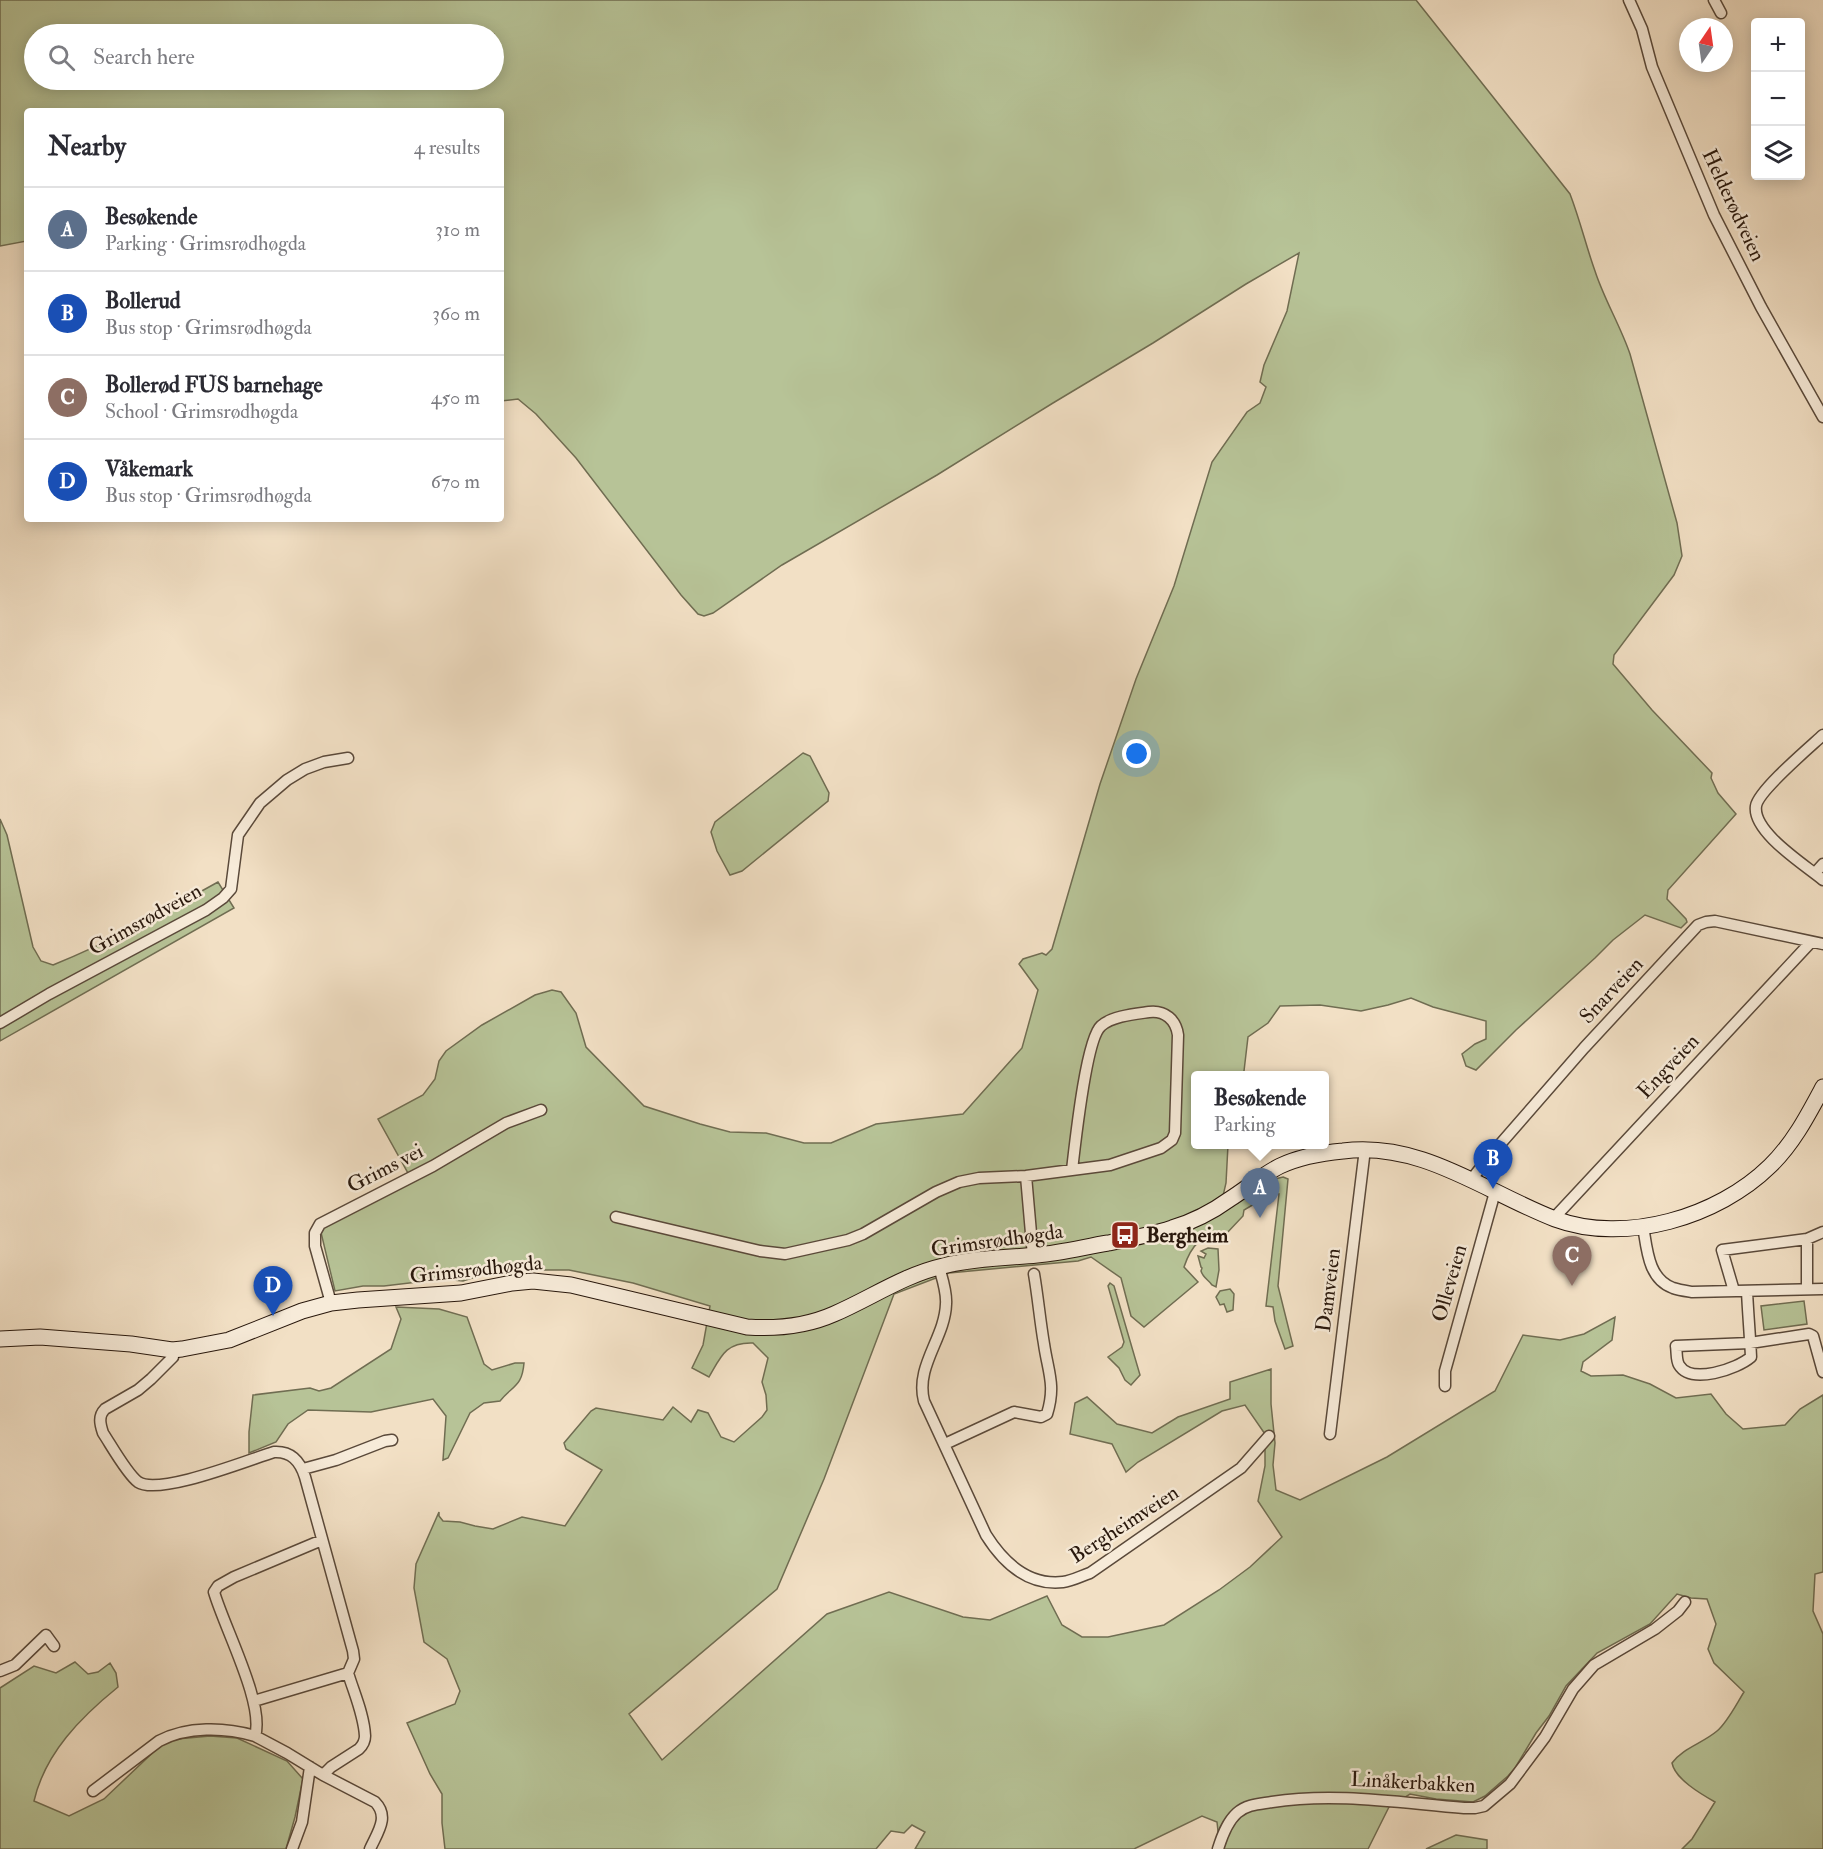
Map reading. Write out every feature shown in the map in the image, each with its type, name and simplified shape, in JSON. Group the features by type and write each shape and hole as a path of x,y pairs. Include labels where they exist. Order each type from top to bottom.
{"main road":[{"name":"Grimsrødhøgda","path":"0,1339 30,1337 66,1339 172,1350 230,1340 302,1311 331,1303 460,1293 523,1282 551,1282 589,1289 747,1327 798,1325 824,1318 900,1281 939,1267 974,1260 1033,1256 1076,1249 1171,1229 1218,1208 1279,1167 1310,1156 1345,1150 1365,1149 1423,1159 1570,1224 1594,1227 1643,1226 1693,1215 1725,1201 1745,1187 1772,1165 1790,1143 1823,1087"}],"street":[{"name":"Helderødveien","path":"1629,0 1642,29 1652,67 1714,215 1761,308 1823,417"},
{"path":"1714,0 1721,13"},
{"path":"1823,735 1770,785 1758,799 1756,805 1757,816 1769,835 1819,876 1823,864"},
{"name":"Grimsrødveien","path":"0,1023 49,994 206,910 223,898 231,889 238,835 260,802 287,780 305,770 324,762 348,758"},
{"name":"Snarveien","path":"1471,1180 1584,1048 1698,925 1715,921 1823,944"},
{"name":"Engveien","path":"1554,1218 1811,942"},
{"path":"616,1217 760,1251 785,1254 848,1240 863,1234 954,1184 980,1178 1026,1176 1072,1170 1110,1165 1129,1160 1161,1148 1172,1140 1176,1127 1178,1035 1175,1024 1169,1016 1151,1011 1119,1018 1108,1021 1096,1032 1089,1057 1072,1170"},
{"name":"Grims vei","path":"331,1303 315,1246 315,1233 320,1224 433,1166 506,1123 541,1110"},
{"name":"Damveien","path":"1330,1434 1365,1149"},
{"path":"1026,1176 1033,1256"},
{"name":"Olleveien","path":"1445,1386 1445,1371 1495,1192"},
{"path":"1643,1226 1649,1261 1664,1283 1674,1288 1692,1292 1823,1289"},
{"path":"1734,1291 1722,1250 1807,1239 1823,1232"},
{"path":"1807,1239 1807,1289"},
{"name":"Bergheimveien","path":"939,1267 945,1294 945,1314 926,1366 922,1383 924,1401 986,1535 995,1550 1025,1575 1053,1582 1072,1580 1100,1567 1241,1468 1269,1436"},
{"path":"945,1444 1014,1412 1041,1417 1047,1414 1052,1378 1044,1347 1035,1274"},
{"path":"1747,1291 1750,1343 1749,1359 1716,1372 1697,1375 1684,1371 1678,1364 1676,1346 1750,1343 1811,1334 1823,1372"},
{"path":"172,1350 173,1357 151,1379 138,1390 105,1409 100,1417 103,1433 135,1480 146,1485 156,1486 206,1474 274,1452 292,1456 303,1469 353,1651 354,1659 348,1673 365,1736 359,1749 331,1767 323,1775"},
{"path":"303,1469 392,1440"},
{"path":"255,1736 258,1723 254,1701 215,1597 215,1589 234,1577 322,1540"},
{"name":"Linåkerbakken","path":"1218,1849 1227,1825 1237,1813 1248,1806 1299,1798 1356,1798 1464,1808 1484,1806 1510,1784 1545,1737 1573,1689 1594,1665 1655,1629 1678,1611 1685,1602"},
{"path":"0,1671 15,1665 46,1635 54,1646"},
{"path":"254,1701 348,1673"},
{"path":"93,1791 152,1746 180,1731 242,1732 255,1736 375,1802 381,1808 382,1820 370,1849"},
{"path":"292,1849 302,1822 310,1767"}],"green space":[{"path":"0,0 1416,0 1570,194 1599,281 1630,354 1677,523 1682,556 1674,575 1614,655 1613,664 1652,710 1712,773 1711,778 1718,793 1736,814 1668,890 1667,899 1687,922 1681,928 1645,915 1613,940 1476,1070 1466,1066 1462,1054 1486,1039 1486,1021 1433,1007 1411,998 1361,1011 1320,1005 1280,1006 1268,1023 1248,1037 1244,1071 1191,1071 1191,1149 1228,1149 1226,1183 1219,1213 1250,1193 1256,1197 1254,1200 1256,1203 1244,1210 1243,1216 1226,1234 1210,1235 1194,1247 1184,1267 1198,1282 1144,1327 1131,1316 1121,1278 1091,1257 1078,1261 949,1273 894,1294 824,1479 777,1589 629,1714 662,1760 827,1614 889,1592 963,1617 990,1620 1047,1596 1062,1625 1082,1637 1108,1637 1164,1625 1250,1567 1282,1537 1258,1501 1265,1466 1265,1434 1245,1405 1222,1411 1138,1462 1126,1472 1112,1444 1070,1434 1075,1403 1087,1397 1117,1424 1152,1433 1178,1417 1230,1399 1230,1382 1271,1369 1271,1404 1275,1443 1273,1465 1276,1490 1300,1500 1387,1457 1495,1391 1523,1335 1560,1340 1584,1334 1615,1317 1612,1340 1583,1362 1581,1371 1591,1376 1623,1375 1650,1384 1676,1398 1711,1394 1726,1414 1743,1429 1785,1425 1800,1409 1823,1395 1823,1572 1815,1574 1813,1611 1823,1634 1823,1849 1682,1849 1692,1839 1715,1802 1683,1780 1672,1763 1682,1753 1721,1727 1744,1692 1714,1663 1708,1649 1716,1624 1707,1599 1677,1594 1650,1624 1597,1653 1566,1686 1515,1768 1485,1796 1473,1802 1410,1794 1389,1807 1368,1849 1220,1849 1217,1822 1202,1816 1134,1849 915,1849 925,1832 912,1825 904,1833 891,1831 876,1849 445,1849 442,1794 430,1774 407,1723 455,1704 460,1691 447,1659 424,1642 414,1588 416,1564 439,1512 443,1521 493,1529 522,1517 565,1526 602,1470 566,1449 564,1443 591,1411 596,1408 663,1420 673,1407 691,1422 698,1410 708,1413 721,1437 734,1442 767,1410 762,1382 768,1358 753,1343 736,1345 725,1352 709,1377 692,1368 703,1345 710,1306 633,1283 569,1270 515,1270 488,1273 463,1281 443,1279 384,1286 363,1286 335,1291 318,1220 409,1175 378,1119 423,1095 435,1079 439,1061 446,1051 482,1025 535,995 552,990 561,992 576,1013 586,1047 644,1106 700,1124 730,1132 766,1133 804,1143 831,1143 876,1124 963,1114 1022,1048 1038,990 1019,964 1023,959 1042,953 1046,955 1052,949 1100,784 1136,679 1174,586 1212,462 1247,412 1260,403 1266,387 1260,382 1264,365 1287,311 1299,253 937,475 782,565 713,613 704,616 698,614 681,595 576,458 536,414 518,399 504,401 504,108 24,108 24,242 0,246"},
{"path":"803,753 810,756 829,793 828,801 742,871 730,875 717,851 711,832 715,822"},
{"path":"0,819 7,835 33,947 41,961 53,965 95,947 218,882 234,908 0,1041"},
{"path":"1283,1177 1288,1179 1278,1286 1293,1346 1285,1349 1275,1321 1273,1307 1266,1306 1279,1194 1268,1192 1264,1185 1271,1180"},
{"path":"1208,1248 1218,1249 1219,1270 1216,1287 1201,1271 1198,1256 1204,1258 1206,1254 1201,1251"},
{"path":"1110,1283 1114,1286 1140,1375 1131,1385 1108,1357 1122,1347 1124,1342 1108,1286"},
{"path":"1230,1289 1234,1294 1233,1310 1227,1312 1224,1304 1220,1305 1216,1297 1220,1291"},
{"path":"1804,1301 1807,1324 1764,1330 1761,1306"},
{"path":"396,1307 439,1309 467,1317 484,1364 492,1370 515,1363 524,1363 519,1381 500,1401 484,1403 470,1413 448,1458 443,1460 446,1416 433,1399 371,1412 308,1410 288,1424 276,1442 249,1453 253,1395 310,1388 319,1391 331,1388 391,1349 401,1319"},
{"path":"75,1662 88,1674 98,1672 110,1663 116,1673 118,1687 66,1737 47,1767 34,1801 69,1816 104,1799 166,1740 210,1736 237,1738 287,1761 303,1779 286,1849 0,1849 0,1688 34,1666 56,1673"},
{"path":"1456,1835 1487,1840 1487,1849 1426,1849"}],"place":[{"name":"Bollerud","path":"1493,1189"},
{"name":"Besøkende","path":"1260,1218"},
{"name":"Bergheim","path":"1125,1235"},
{"name":"Bollerød FUS barnehage","path":"1572,1286"},
{"name":"Våkemark","path":"273,1316"}]}
